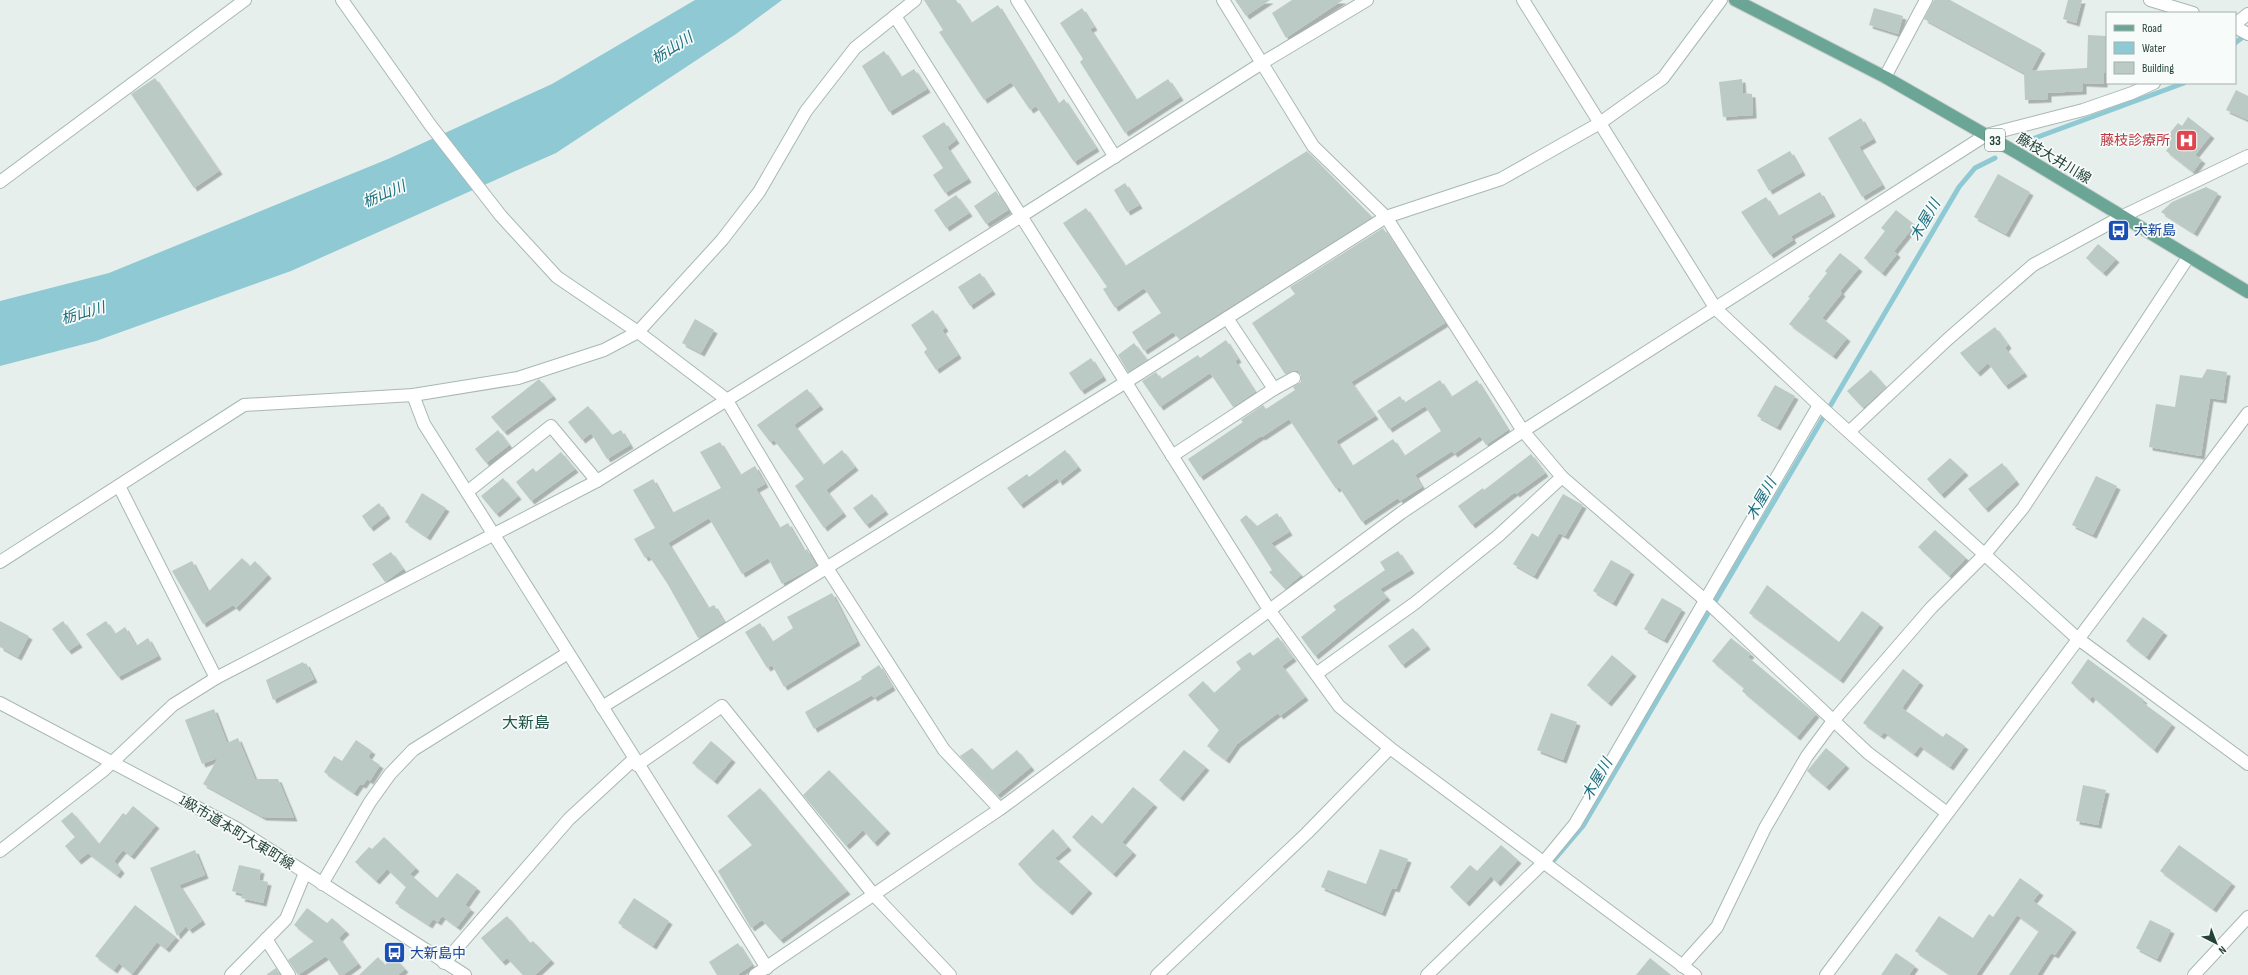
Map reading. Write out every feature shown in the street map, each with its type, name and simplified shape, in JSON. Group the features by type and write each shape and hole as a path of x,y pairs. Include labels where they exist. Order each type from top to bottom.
{"main road":[{"name":"藤枝大井川線","path":"1735,0 1885,77 2123,216 2248,292"}],"street":[{"path":"0,182 245,0"},
{"path":"342,0 431,126 501,216 557,277 638,332 726,399 827,568 944,750 1000,809"},
{"path":"0,562 244,405 413,395 518,378 604,350 638,332 722,240 759,192 806,111 855,48 915,0"},
{"path":"1017,0 1116,157"},
{"path":"1223,0 1313,146 1386,217 1523,431 1562,477 1710,605 1868,753 1947,813"},
{"path":"0,851 113,761 173,705 216,678 493,536 597,480 1023,216 1262,63 1366,0"},
{"path":"1523,0 1716,309 1821,407 1850,431 2077,638 2248,764"},
{"path":"602,707 1126,382 1386,217 1501,179 1600,123 1663,78 1721,0"},
{"path":"1885,77 1926,0"},
{"path":"2155,0 2190,12"},
{"path":"2240,29 2248,14"},
{"path":"895,16 1023,216 1270,611 1339,706 1390,748 1695,975"},
{"path":"755,975 1000,809 1401,513 1523,431 1986,135 2083,110 2132,93 2152,84"},
{"path":"1850,431 1942,344 2033,265 2123,216 2248,156"},
{"path":"1682,966 1717,927 1765,828 1807,756 1833,721 1931,608 1985,554 2038,487 2189,256"},
{"path":"1227,318 1274,389"},
{"path":"1172,456 1274,389 1294,378"},
{"path":"413,395 424,424 493,536 767,968"},
{"path":"1427,975 1543,863 1575,824 1710,605 1821,407"},
{"path":"1826,975 2077,638 2248,413"},
{"path":"466,492 551,426 597,480"},
{"path":"1316,674 1414,603 1498,536 1562,477"},
{"path":"119,486 216,678"},
{"path":"322,884 370,802 390,774 413,750 568,653"},
{"name":"1級市道本町大東町線","path":"0,702 236,828 444,963 465,975"},
{"path":"444,963 569,819 636,762 722,706 874,895 950,975"},
{"path":"1157,975 1307,833 1390,748"},
{"path":"230,975 286,919 305,873"},
{"path":"2194,975 2248,917"},
{"path":"266,939 289,975"}],"water":[{"name":"栃山川","path":"695,0 782,0 736,34 556,153 291,271 96,341 0,366 0,301 109,273 388,159 552,84"}],"building":[{"path":"924,0 956,0 971,23 998,5 1058,104 1064,99 1096,148 1074,162 1036,106 1030,110 1011,82 984,100 939,32 943,30"},
{"path":"1235,0 1270,0 1246,16"},
{"path":"1292,0 1343,0 1286,38 1272,13"},
{"path":"1934,0 1950,0 2042,50 2031,71 2087,68 2088,35 2106,36 2106,73 2104,73 2104,84 2083,83 2083,91 2048,93 2048,99 2025,100 2024,73 1924,19"},
{"path":"2068,0 2082,0 2076,23 2063,19"},
{"path":"1082,8 1094,27 1090,29 1136,100 1168,79 1180,97 1125,133 1080,62 1083,59 1060,23"},
{"path":"1874,8 1903,16 1898,34 1869,25"},
{"path":"884,51 901,77 914,69 927,89 889,112 862,66"},
{"path":"155,78 219,171 194,188 131,94"},
{"path":"1742,79 1743,93 1752,94 1753,115 1723,117 1719,82"},
{"path":"2236,90 2248,96 2248,120 2226,110"},
{"path":"2188,117 2211,135 2195,155 2202,160 2193,172 2166,151 2170,145 2164,140 2178,123 2182,126"},
{"path":"1861,118 1873,139 1859,147 1882,185 1862,197 1828,138"},
{"path":"944,122 956,140 947,147 968,179 945,193 933,175 943,168 922,136"},
{"path":"1307,151 1372,217 1179,339 1173,332 1144,351 1132,332 1161,313 1144,288 1115,308 1103,289 1107,287 1063,223 1086,208 1125,266"},
{"path":"1790,151 1802,172 1769,191 1757,170"},
{"path":"1998,174 2030,192 2006,234 1974,217"},
{"path":"1125,183 1139,205 1127,212 1114,190"},
{"path":"2206,187 2218,193 2194,233 2161,212 2172,202"},
{"path":"996,191 1008,210 986,224 974,206"},
{"path":"1820,192 1832,213 1791,236 1793,240 1770,255 1741,212 1766,197 1778,216"},
{"path":"956,195 969,213 946,228 934,210"},
{"path":"1896,210 1915,225 1894,251 1897,254 1882,273 1864,258 1885,231 1881,228"},
{"path":"1383,228 1445,323 1351,382 1375,416 1336,441 1352,466 1393,439 1404,456 1441,431 1425,406 1389,429 1377,411 1400,396 1404,403 1440,380 1451,397 1477,380 1508,430 1486,445 1480,436 1454,454 1452,451 1415,475 1422,487 1400,501 1398,498 1362,522 1339,487 1336,489 1289,419 1200,477 1188,459 1243,422 1241,420 1263,405 1266,409 1295,390 1293,387 1301,382 1301,375 1298,371 1285,374 1252,323 1295,294 1290,287"},
{"path":"2098,244 2116,259 2103,273 2086,258"},
{"path":"1840,253 1859,268 1840,291 1842,293 1822,318 1847,338 1833,356 1789,324 1810,298 1808,297 1827,273 1825,271"},
{"path":"980,273 992,291 970,306 958,287"},
{"path":"933,310 945,328 942,330 958,355 936,370 924,352 927,349 911,325"},
{"path":"695,319 714,330 701,353 682,343"},
{"path":"1995,327 2008,345 2005,348 2024,373 2005,386 1988,363 1977,373 1960,353"},
{"path":"1226,340 1238,359 1235,361 1255,392 1233,407 1210,373 1160,407 1142,381 1156,372 1161,379 1198,355 1200,358"},
{"path":"1134,343 1147,360 1128,372 1118,355"},
{"path":"1091,358 1103,377 1081,391 1069,373"},
{"path":"2207,369 2227,372 2223,400 2210,398 2201,456 2149,447 2156,404 2175,407 2180,375 2202,378"},
{"path":"1871,370 1886,387 1863,408 1847,391"},
{"path":"539,379 553,396 504,432 491,417"},
{"path":"1775,385 1795,396 1777,427 1757,416"},
{"path":"807,389 820,406 794,425 823,465 842,450 855,467 826,490 843,513 824,528 795,486 804,479 774,440 770,442 757,425"},
{"path":"588,406 612,435 621,430 630,445 607,459 591,433 582,440 568,422"},
{"path":"498,430 509,445 486,463 475,449"},
{"path":"720,442 740,475 755,466 765,484 756,489 779,528 788,523 804,551 807,549 816,566 782,584 768,558 742,574 709,518 668,543 708,608 714,605 724,622 698,638 667,583 649,556 645,558 634,539 655,528 633,490 653,479 672,513 721,488 700,452"},
{"path":"1065,450 1078,467 1059,482 1057,478 1020,505 1007,488 1027,474 1029,477"},
{"path":"561,452 575,469 531,501 516,482 533,468 536,472"},
{"path":"1531,454 1545,473 1516,494 1515,492 1472,525 1458,506 1483,488 1484,490"},
{"path":"1950,458 1965,472 1941,495 1927,479"},
{"path":"2002,463 2016,481 1985,509 1968,489"},
{"path":"2096,476 2117,486 2093,535 2072,525"},
{"path":"503,478 518,496 496,514 481,496"},
{"path":"422,493 446,508 427,537 405,522"},
{"path":"872,494 885,511 866,525 853,508"},
{"path":"1563,494 1583,505 1565,536 1559,533 1534,576 1513,564 1532,533 1538,537"},
{"path":"379,503 387,515 370,528 362,516"},
{"path":"1277,513 1289,532 1271,543 1301,575 1285,589 1269,572 1272,570 1240,520 1246,515 1257,526"},
{"path":"1935,530 1966,558 1949,576 1918,547"},
{"path":"1398,551 1411,570 1380,589 1387,597 1315,656 1301,637 1336,610 1333,606 1385,570 1380,562"},
{"path":"391,552 403,569 385,582 372,564"},
{"path":"242,558 250,566 255,561 268,575 236,608 233,605 203,624 172,571 192,561 208,592"},
{"path":"1611,560 1631,571 1613,603 1593,591"},
{"path":"1767,585 1839,642 1862,611 1880,624 1840,680 1749,613"},
{"path":"832,593 857,642 784,687 772,665 767,668 745,632 760,623 772,642 793,628 787,617"},
{"path":"1662,598 1682,609 1664,640 1644,629"},
{"path":"2143,617 2164,632 2146,657 2126,641"},
{"path":"0,621 29,636 18,657 0,647"},
{"path":"63,621 79,644 68,651 52,629"},
{"path":"106,621 115,634 125,627 136,646 148,638 158,656 118,677 86,634"},
{"path":"1413,628 1427,646 1402,665 1388,646"},
{"path":"1278,637 1293,658 1282,666 1305,697 1280,716 1278,713 1237,744 1226,760 1207,746 1219,730 1188,695 1203,681 1214,693 1241,669 1236,662 1250,652 1253,656"},
{"path":"1731,638 1751,654 1748,657 1816,714 1797,737 1742,691 1744,688 1712,661"},
{"path":"1612,655 1633,673 1608,703 1587,685"},
{"path":"2088,659 2144,700 2142,702 2172,724 2154,750 2092,696 2090,700 2071,683"},
{"path":"303,662 304,664 306,663 314,679 273,700 266,680"},
{"path":"879,665 892,687 874,698 872,695 814,729 805,712 862,679 861,677"},
{"path":"1903,669 1920,682 1902,708 1943,737 1946,733 1965,746 1950,767 1920,746 1914,754 1884,732 1881,736 1863,723"},
{"path":"214,709 227,743 238,738 255,779 278,779 294,818 263,817 203,784 218,758 202,764 185,720"},
{"path":"1551,713 1577,722 1563,760 1537,750"},
{"path":"356,740 372,751 368,757 380,765 370,781 367,779 363,785 360,784 354,793 324,772 334,756 342,761"},
{"path":"711,741 732,759 714,781 692,763"},
{"path":"972,748 992,770 1017,750 1031,767 997,795 960,756"},
{"path":"1826,748 1846,765 1826,787 1807,771"},
{"path":"1184,750 1206,767 1180,798 1159,780"},
{"path":"829,770 887,830 874,843 863,830 846,846 803,795"},
{"path":"2083,785 2106,790 2098,825 2076,821"},
{"path":"1133,787 1154,804 1122,842 1133,852 1113,874 1072,837 1092,815 1102,824"},
{"path":"760,788 847,891 780,940 762,920 751,928 718,871 752,845 727,816"},
{"path":"133,806 156,825 131,856 123,850 114,861 121,870 117,875 88,853 78,861 65,846 75,837 61,821 72,812 99,844 123,813 126,815"},
{"path":"1053,829 1068,847 1055,858 1089,890 1069,912 1033,881 1018,864"},
{"path":"384,837 416,868 410,874 437,898 457,873 477,888 465,905 471,909 457,927 442,916 438,922 433,919 429,925 395,903 406,887 387,869 376,881 355,862 369,847 372,849"},
{"path":"1501,845 1518,860 1497,883 1491,876 1466,903 1450,887 1470,865 1477,871"},
{"path":"2179,845 2232,883 2213,909 2160,871"},
{"path":"1380,849 1408,859 1396,889 1392,888 1382,913 1321,887 1328,870 1366,884"},
{"path":"195,850 205,875 179,885 202,921 189,930 186,926 177,936 150,868"},
{"path":"239,865 261,870 259,880 268,882 263,903 241,898 243,894 232,891"},
{"path":"2020,878 2040,892 2033,901 2073,929 2055,955 2051,953 2037,975 2009,975 2039,931 2017,915 1976,975 1951,975 1915,951 1939,916 1973,938 1989,914 1993,917"},
{"path":"634,898 669,921 653,946 618,923"},
{"path":"135,905 176,937 166,949 157,942 132,974 119,963 114,970 95,956"},
{"path":"307,908 327,923 332,918 346,931 339,938 358,964 343,975 339,975 326,956 298,975 288,960 314,941 294,925"},
{"path":"507,916 530,943 533,941 551,960 535,975 523,975 507,958 502,962 481,938"},
{"path":"2150,920 2171,930 2157,959 2136,948"},
{"path":"738,943 752,965 737,975 717,975 709,962"},
{"path":"1896,953 1915,966 1909,975 1881,975"},
{"path":"378,957 385,965 394,957 405,969 398,975 359,975"},
{"path":"1650,958 1671,975 1636,975"},
{"path":"276,968 280,975 266,975"}],"waterway":[{"name":"木屋川","path":"2236,42 2247,34"},
{"name":"木屋川","path":"2035,138 2181,84"},
{"name":"木屋川","path":"1554,860 1583,826 1959,187 1975,168 1995,158"}],"place":[{"name":"藤枝診療所","path":"2186,140"},
{"name":"大新島","path":"2119,230"},
{"name":"大新島中","path":"395,953"}],"district":[{"name":"大新島","path":"526,722"}]}
